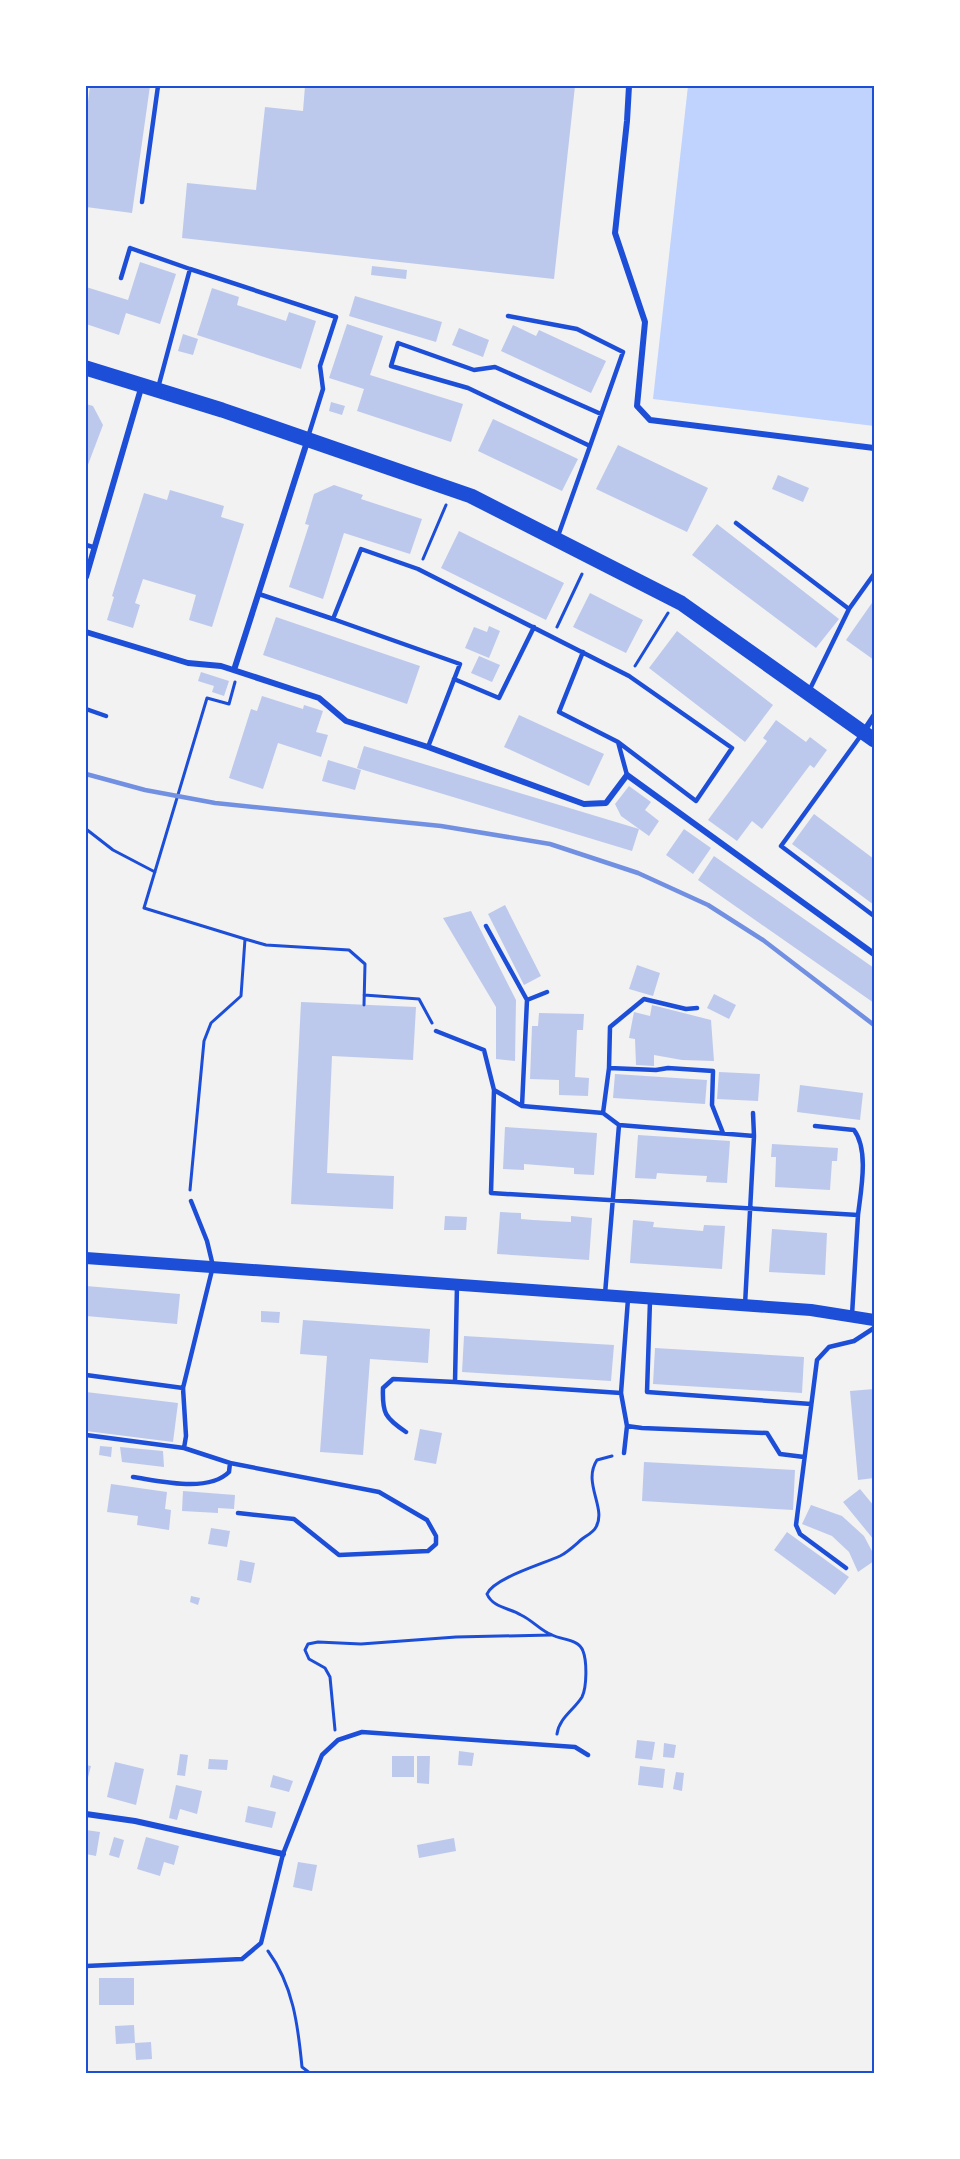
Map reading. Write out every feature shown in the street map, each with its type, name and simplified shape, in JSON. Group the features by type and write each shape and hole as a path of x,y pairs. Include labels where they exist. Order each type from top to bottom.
{"main road":[{"path":"86,368 150,387 471,496 681,603 869,735"},
{"path":"86,1258 745,1305 852,1315 874,1320"}],"street":[{"path":"629,86 615,233 645,322 637,406 651,420 874,448"},
{"path":"86,577 93,547 150,387"},
{"path":"234,670 308,440"},
{"path":"86,632 188,663 221,666 319,698 346,722 428,747 584,804 606,803 627,776 874,954"},
{"path":"869,735 874,716"},
{"path":"86,1814 135,1821 283,1854"}],"lane":[{"path":"142,202 158,86"},
{"path":"121,278 130,248 336,317 320,366 323,389 308,440"},
{"path":"150,387 190,268"},
{"path":"508,316 577,329 623,351 557,539"},
{"path":"590,446 468,388 391,366 398,343 474,370 495,367 601,414"},
{"path":"736,523 849,609"},
{"path":"86,545 93,547"},
{"path":"333,619 361,549 418,569 552,636 629,675 732,748 696,801 618,742 559,712 583,652"},
{"path":"809,692 849,609 874,574"},
{"path":"259,594 460,664 428,747"},
{"path":"454,679 499,698 534,627"},
{"path":"86,710 106,716"},
{"path":"869,735 781,846 874,916"},
{"path":"618,742 627,776"},
{"path":"486,926 526,1000 522,1106"},
{"path":"526,1000 547,992"},
{"path":"603,1113 609,1068 610,1027 644,999 686,1009 697,1008"},
{"path":"436,1031 484,1050 494,1090 491,1193 858,1215"},
{"path":"609,1068 713,1071 712,1105 723,1133"},
{"path":"494,1090 522,1106 603,1113 619,1125 753,1136"},
{"path":"745,1305 753,1113"},
{"path":"605,1295 619,1125"},
{"path":"815,1126 854,1130 860,1139 862,1178 852,1315"},
{"path":"184,1448 186,1436 183,1388 213,1266 207,1241 191,1201"},
{"path":"455,1382 458,1284"},
{"path":"624,1453 627,1426 621,1393 628,1296"},
{"path":"651,1298 647,1392 811,1404"},
{"path":"846,1568 800,1534 796,1525 817,1360 829,1347 854,1341 874,1328"},
{"path":"86,1374 183,1388"},
{"path":"406,1432 390,1421 382,1408 383,1388 393,1379 621,1393"},
{"path":"627,1426 767,1433 780,1454 804,1457"},
{"path":"86,1435 184,1448 230,1463 379,1492 427,1520 436,1536 436,1544 428,1551 339,1555 294,1519 238,1513"},
{"path":"133,1477 184,1485 222,1479 229,1472 230,1463"},
{"path":"86,1966 242,1959 261,1943 283,1854 322,1755 338,1740 362,1732 575,1747 588,1755"}],"path":[{"path":"418,569 446,505"},
{"path":"552,636 582,574"},
{"path":"629,675 668,613"},
{"path":"232,694 229,704 207,698 144,908 266,945 349,950 366,964 364,1005"},
{"path":"86,828 113,850 155,872"},
{"path":"191,1201 190,1187 204,1041 211,1023 241,996 245,939"},
{"path":"364,995 419,999 436,1031"},
{"path":"551,1635 520,1613 501,1608 489,1599 487,1594 489,1588 562,1555 596,1528 599,1516 592,1486 592,1468 597,1460 624,1453"},
{"path":"338,1740 330,1677 324,1668 309,1659 305,1650 308,1644 318,1642 361,1644 456,1636 551,1635 573,1641 583,1648 586,1663 583,1695 558,1726 557,1736 563,1747"},
{"path":"261,1943 280,1968 298,2020 302,2067 311,2073"}],"water":[{"path":"688,86 874,86 874,426 653,399"}],"building":[{"path":"90,86 150,86 132,213 86,207 86,117"},
{"path":"305,86 575,86 554,279 182,238 187,183 256,190 265,107 303,111"},
{"path":"140,262 176,274 160,324 126,313 119,335 86,324 86,287 128,300"},
{"path":"372,266 407,270 406,279 371,275"},
{"path":"212,288 239,297 237,305 286,321 289,312 316,321 301,369 197,335"},
{"path":"355,296 442,322 436,342 349,316"},
{"path":"347,324 383,336 370,375 463,404 451,442 357,411 364,389 329,378"},
{"path":"513,325 536,336 539,330 606,361 591,393 501,351"},
{"path":"459,328 489,340 483,357 452,345"},
{"path":"183,334 198,339 193,355 178,351"},
{"path":"331,402 345,406 342,415 329,411"},
{"path":"86,404 93,406 103,425 86,470"},
{"path":"493,419 578,459 562,491 478,451"},
{"path":"618,445 708,488 687,532 596,489"},
{"path":"778,475 809,488 803,502 772,489"},
{"path":"334,485 363,495 361,499 422,519 410,554 344,533 323,599 289,587 309,525 305,524 314,494"},
{"path":"170,490 224,506 221,517 244,524 212,627 189,620 196,595 143,579 135,603 140,605 133,628 107,620 114,597 112,596 144,493 167,500"},
{"path":"717,524 839,619 816,648 692,555"},
{"path":"459,531 564,583 546,620 441,568"},
{"path":"590,593 643,620 626,653 573,627"},
{"path":"874,600 874,660 846,640"},
{"path":"276,617 420,666 407,704 263,655"},
{"path":"489,626 500,631 489,658 465,648 474,627 487,632"},
{"path":"677,631 773,705 745,742 649,668"},
{"path":"479,656 500,665 492,682 471,673"},
{"path":"201,672 229,681 224,696 212,692 214,686 198,681"},
{"path":"262,696 303,709 304,705 323,711 316,732 328,735 321,757 278,743 263,789 229,778 251,709 257,711"},
{"path":"519,715 604,754 589,786 504,747"},
{"path":"776,720 806,742 810,737 827,750 814,768 810,765 762,829 752,821 737,841 708,820 767,741 763,738"},
{"path":"364,746 639,829 632,851 357,768"},
{"path":"328,760 361,770 355,790 322,781"},
{"path":"629,786 651,802 645,810 659,821 649,836 621,816 615,804"},
{"path":"814,814 874,859 874,905 792,844"},
{"path":"684,829 711,848 693,874 666,855"},
{"path":"714,856 874,968 874,1003 698,880"},
{"path":"505,905 541,976 524,985 488,914"},
{"path":"471,911 516,1000 515,1061 496,1059 496,1007 443,918"},
{"path":"637,965 660,973 653,996 629,989"},
{"path":"714,994 736,1005 729,1019 707,1008"},
{"path":"301,1002 416,1007 413,1060 332,1056 327,1173 394,1176 393,1209 291,1204"},
{"path":"652,1005 711,1020 714,1061 682,1060 654,1055 654,1066 636,1065 635,1039 629,1038 634,1012 650,1016"},
{"path":"539,1013 584,1014 583,1030 577,1030 575,1077 589,1078 588,1096 559,1095 559,1080 530,1079 532,1026 538,1026"},
{"path":"719,1072 760,1074 758,1101 717,1099"},
{"path":"615,1074 707,1080 705,1104 613,1098"},
{"path":"800,1085 863,1093 860,1120 797,1112"},
{"path":"505,1127 597,1133 594,1175 574,1174 574,1168 524,1164 524,1170 503,1169"},
{"path":"638,1135 730,1141 727,1183 706,1182 707,1176 657,1173 656,1179 635,1178"},
{"path":"772,1144 838,1148 837,1161 832,1161 830,1190 775,1187 776,1157 771,1157"},
{"path":"500,1212 521,1213 521,1219 533,1220 571,1222 571,1216 592,1218 589,1260 497,1254"},
{"path":"445,1216 467,1217 466,1230 444,1230"},
{"path":"633,1220 654,1222 653,1227 703,1231 704,1225 725,1226 722,1269 630,1263"},
{"path":"772,1229 827,1233 825,1275 769,1272"},
{"path":"86,1286 180,1294 177,1324 86,1316"},
{"path":"261,1311 280,1312 279,1323 261,1322"},
{"path":"303,1320 430,1329 428,1363 370,1359 363,1455 320,1452 327,1356 300,1354"},
{"path":"464,1336 614,1345 611,1381 462,1372"},
{"path":"655,1348 804,1357 802,1393 653,1384"},
{"path":"874,1389 874,1478 858,1480 850,1391"},
{"path":"86,1392 178,1403 173,1442 86,1431"},
{"path":"420,1429 442,1433 436,1464 414,1460"},
{"path":"100,1446 112,1447 111,1457 99,1455"},
{"path":"120,1447 163,1451 164,1467 122,1462"},
{"path":"644,1462 795,1470 793,1510 642,1501"},
{"path":"111,1484 167,1492 165,1509 171,1510 169,1530 137,1525 138,1516 107,1512"},
{"path":"860,1489 874,1506 874,1540 843,1502"},
{"path":"183,1491 235,1495 234,1509 218,1508 218,1513 182,1511"},
{"path":"811,1505 842,1516 864,1536 874,1555 874,1561 858,1572 849,1552 832,1536 802,1524"},
{"path":"211,1528 230,1531 227,1547 208,1544"},
{"path":"787,1532 849,1577 835,1595 774,1550"},
{"path":"240,1560 255,1563 251,1583 237,1580"},
{"path":"191,1596 200,1598 198,1605 190,1602"},
{"path":"637,1740 655,1742 652,1760 635,1758"},
{"path":"664,1743 676,1745 674,1758 663,1757"},
{"path":"459,1751 474,1753 472,1766 458,1765"},
{"path":"180,1754 188,1755 185,1776 177,1775"},
{"path":"392,1756 414,1756 414,1777 392,1777"},
{"path":"417,1756 430,1756 429,1784 417,1783"},
{"path":"209,1759 228,1760 227,1770 208,1769"},
{"path":"115,1762 144,1769 136,1805 107,1797"},
{"path":"86,1765 91,1766 86,1785"},
{"path":"640,1766 665,1769 663,1788 638,1785"},
{"path":"676,1772 684,1773 682,1791 673,1789"},
{"path":"273,1775 293,1781 289,1792 270,1787"},
{"path":"176,1785 202,1791 197,1814 180,1809 177,1820 169,1818"},
{"path":"248,1806 276,1812 272,1828 245,1822"},
{"path":"86,1830 100,1832 96,1856 86,1854"},
{"path":"114,1837 124,1840 119,1858 109,1855"},
{"path":"146,1837 179,1846 174,1865 164,1862 160,1876 137,1869"},
{"path":"454,1838 456,1851 419,1858 417,1845"},
{"path":"298,1862 317,1865 312,1891 293,1887"},
{"path":"99,1978 134,1978 134,2005 99,2005"},
{"path":"134,2025 135,2043 116,2044 115,2026"},
{"path":"151,2042 152,2059 136,2060 135,2043"}],"railway":[{"path":"86,774 145,790 215,803 441,826 550,844 638,873 708,905 763,940 874,1025"}]}
